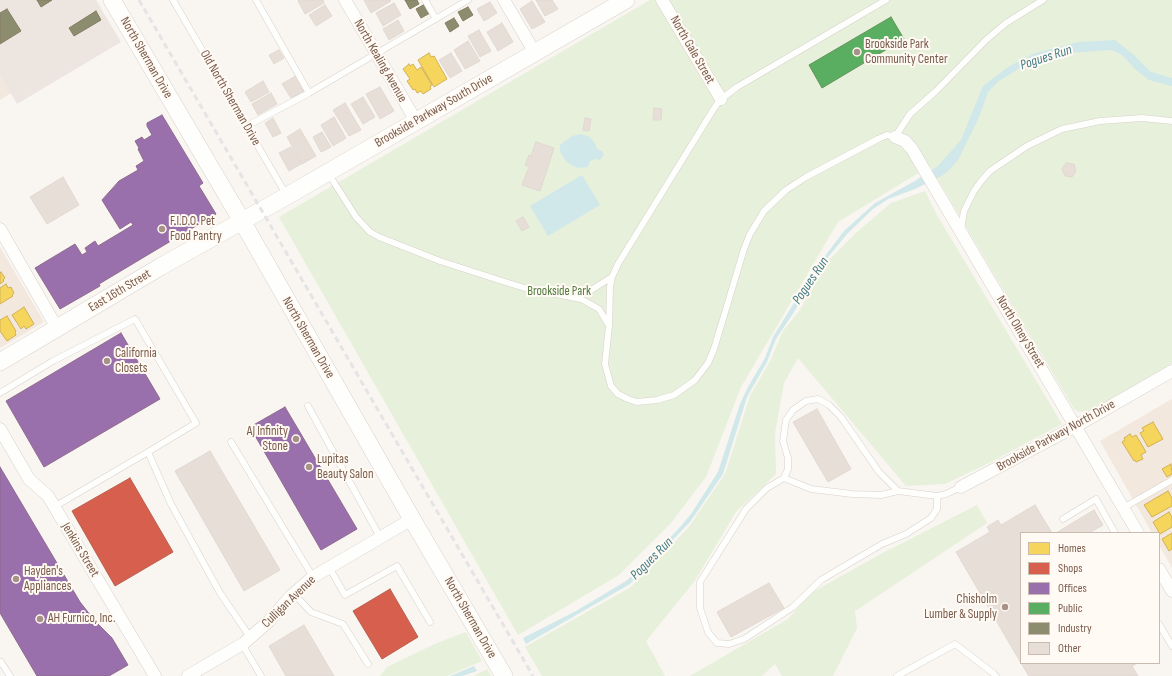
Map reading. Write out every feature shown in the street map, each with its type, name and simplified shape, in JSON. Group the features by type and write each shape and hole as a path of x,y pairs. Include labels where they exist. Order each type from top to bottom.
{"main road":[{"name":"North Sherman Drive","path":"112,0 242,221 412,519 504,676"},
{"name":"Brookside Parkway South Drive","path":"242,221 626,0"},
{"name":"East 16th Street","path":"0,362 242,221"}],"street":[{"name":"North Kealing Avenue","path":"345,0 416,121"},
{"path":"504,0 535,53"},
{"name":"North Gale Street","path":"662,0 721,99"},
{"name":"North Olney Street","path":"895,137 905,140 912,149 1137,532"},
{"path":"0,229 58,328"},
{"name":"Brookside Parkway North Drive","path":"961,487 1076,426 1172,371"},
{"name":"Jenkins Street","path":"0,429 29,479 48,496 155,676"},
{"name":"Culligan Avenue","path":"188,676 246,640 269,621 294,594 313,577 412,519"},
{"path":"1160,571 1172,592"}],"lane":[{"name":"Old North Sherman Drive","path":"173,0 287,196"},
{"path":"256,0 310,93"},
{"path":"425,0 436,19"},
{"path":"247,126 310,93 468,0"},
{"path":"886,0 737,87 721,99 707,118 618,264 612,277 605,364 611,386 618,394 632,401 647,402 674,395 695,380 708,363 716,342 744,249 750,234 764,211 786,190 806,177 878,139 887,135 895,137 910,114 936,91 986,40 1006,24 1043,0"},
{"path":"961,232 964,211 974,191 982,180 990,171 1027,146 1062,129 1094,122 1128,118 1172,121"},
{"path":"327,172 356,217 370,232 440,261 502,281 525,288 582,299 598,309 609,326"},
{"path":"574,297 588,292 612,277"},
{"path":"0,393 53,361 135,320 196,423 54,507"},
{"path":"784,478 811,489 852,494 881,495 898,492 937,496 936,509 931,518 906,534 882,544 821,580 793,607 744,639 729,644 717,643 708,632 700,608 700,582 746,509 767,488 784,478 788,469 788,458 783,441 786,420 793,410 806,401 818,399 829,405 840,417 879,472 898,492"},
{"path":"308,406 380,537"},
{"path":"231,442 313,577"},
{"path":"148,452 171,504 246,640 261,676"},
{"path":"1123,508 1172,480"},
{"name":"Brookside Parkway North Drive","path":"937,496 946,494 961,487"},
{"path":"1063,519 1096,499 1114,532"},
{"path":"329,567 345,595 396,566 430,622"},
{"path":"294,594 311,612 343,624 368,664"},
{"path":"1160,626 1172,646"},
{"path":"897,676 955,644 996,676"},
{"path":"0,662 10,676"}],"shaded area":[{"path":"0,0 96,0 121,42 17,104 0,75"},
{"path":"0,75 11,93 0,100"},
{"path":"0,247 44,322 0,348"},
{"path":"1172,399 1172,568 1160,547 1160,532 1151,532 1100,441"}],"green space":[{"name":"Brookside Park","path":"650,0 1172,0 1172,363 1091,410 1079,412 1074,409 930,166 838,222 741,387 706,477 671,523 619,575 518,635 279,217"},
{"path":"925,191 937,215 1062,424 991,462 945,484 906,486 798,358 784,383 775,433 776,474 736,512 694,582 646,641 665,676 542,676 525,647 631,587 688,528 725,474 750,396 770,361 783,331 800,310 828,261 857,232 891,203"},
{"path":"977,505 987,523 855,611 857,628 833,676 782,676 775,664 762,676 690,676 788,619 811,593 879,555"},
{"path":"466,632 482,661 447,676 380,676 387,667 437,643"},
{"path":"487,669 491,676 474,676"}],"water":[{"name":"Pogues Run","path":"1115,40 1134,55 1151,72 1172,78 1172,86 1149,80 1136,70 1122,55 1111,50 1069,53 1046,60 1033,62 1023,66 999,81 988,92 979,117 958,160 948,171 915,189 888,199 873,209 847,234 825,261 776,339 767,362 747,397 723,474 690,522 630,584 526,644 523,638 576,611 626,581 644,565 691,514 718,472 740,404 765,358 773,337 815,269 844,231 875,203 915,181 938,166 961,140 983,86 1008,67 1035,53 1079,42"},
{"path":"581,134 590,137 597,149 602,151 604,155 600,160 595,159 590,161 588,167 578,168 568,163 563,157 560,151 560,145 572,136"},
{"path":"582,175 600,205 548,236 530,206"},
{"path":"474,666 477,671 462,676 450,676"}],"building: Homes":[{"path":"429,53 431,57 434,56 447,79 434,87 418,60"},
{"path":"409,64 410,66 413,64 417,70 421,67 432,85 430,86 431,89 423,94 421,91 417,93 415,89 413,90 407,81 410,79 403,69"},
{"path":"1,272 5,278 0,284 0,273"},
{"path":"6,284 8,288 11,287 14,293 12,295 13,296 0,304 0,288"},
{"path":"24,307 34,324 26,329 24,326 21,329 12,315"},
{"path":"7,316 16,331 16,335 7,341 0,331 0,320"},
{"path":"1153,422 1163,439 1148,447 1140,433 1144,431 1142,428"},
{"path":"1130,434 1132,437 1136,435 1146,452 1141,455 1143,459 1136,462 1122,442 1125,440 1124,438"},
{"path":"1171,464 1172,474 1167,477 1162,469"},
{"path":"1168,491 1172,498 1172,506 1152,517 1144,505"},
{"path":"1169,512 1172,517 1172,527 1160,534 1153,522"},
{"path":"1172,533 1172,549 1169,551 1162,539"}],"building: Shops":[{"path":"130,478 173,552 115,586 72,511"},
{"path":"390,589 418,637 382,659 353,611"}],"building: Offices":[{"path":"162,115 203,183 199,186 216,214 60,309 35,268 75,244 82,255 87,252 85,248 95,241 98,246 133,225 131,222 120,229 102,200 119,181 138,170 136,166 144,161 135,141 142,137 144,140 152,135 147,123"},
{"path":"121,333 160,399 44,467 6,401"},
{"path":"285,407 357,529 321,550 250,427"},
{"path":"0,467 80,602 95,621 112,638 128,665 109,676 37,676 0,613"}],"building: Public":[{"name":"Brookside Park Community Center","path":"891,17 904,39 822,88 809,65"}],"building: Industry":[{"path":"37,0 52,0 41,7"},
{"path":"405,0 417,0 419,4 410,9"},
{"path":"425,4 430,13 421,18 416,9"},
{"path":"468,7 473,15 463,21 458,12"},
{"path":"7,9 21,31 0,44 0,13"},
{"path":"96,11 101,20 74,36 69,28"},
{"path":"454,18 459,26 450,32 445,23"}],"building: Other":[{"path":"323,0 324,3 305,14 298,1"},
{"path":"364,0 390,0 391,1 371,13"},
{"path":"536,0 552,0 558,9 545,16"},
{"path":"532,1 545,22 532,29 520,9"},
{"path":"490,2 497,13 484,21 477,9"},
{"path":"394,3 401,15 383,26 376,13"},
{"path":"325,5 332,16 316,26 309,15"},
{"path":"398,20 404,31 389,40 383,29"},
{"path":"502,23 513,42 498,51 487,32"},
{"path":"479,30 491,51 480,57 468,36"},
{"path":"468,41 480,61 465,69 454,50"},
{"path":"279,50 284,58 274,64 269,55"},
{"path":"451,53 462,71 450,78 439,60"},
{"path":"297,75 306,90 291,98 282,84"},
{"path":"263,81 269,92 251,102 245,92"},
{"path":"380,87 394,111 380,119 366,94"},
{"path":"271,93 277,104 258,115 252,104"},
{"path":"363,97 375,117 363,124 351,104"},
{"path":"345,103 361,130 349,136 333,110"},
{"path":"654,108 662,109 661,120 653,120"},
{"path":"334,117 346,138 333,146 321,125"},
{"path":"273,118 281,133 273,137 265,123"},
{"path":"585,118 591,119 589,131 583,130"},
{"path":"300,129 316,156 302,164 287,137"},
{"path":"322,132 331,147 321,152 313,137"},
{"path":"536,142 554,148 540,191 522,185 529,167 525,165 529,155 531,156"},
{"path":"291,147 301,164 289,171 279,153"},
{"path":"1066,163 1074,164 1076,171 1072,177 1065,176 1062,169"},
{"path":"63,177 79,205 47,224 30,197"},
{"path":"523,217 529,227 522,231 516,221"},
{"path":"817,409 851,469 828,482 793,422"},
{"path":"210,451 280,570 244,591 175,471"},
{"name":"Chisholm Lumber & Supply","path":"1035,505 1051,532 1020,532 1020,661 956,552 990,532 987,527 998,520 1001,525"},
{"path":"1094,510 1103,525 1091,532 1058,532"},
{"path":"769,583 784,608 731,637 717,612"},
{"path":"304,625 334,676 286,676 269,646"},
{"path":"1022,664 1136,664 1132,666 1138,676 1029,676"}],"railway":[{"path":"139,0 533,676"}],"place":[{"name":"Brookside Park Community Center","path":"857,52"},
{"name":"F.I.D.O. Pet Food Pantry","path":"162,229"},
{"name":"California Closets","path":"107,361"},
{"name":"AJ Infinity Stone","path":"296,439"},
{"name":"Lupitas Beauty Salon","path":"309,467"},
{"name":"Hayden's Appliances","path":"16,579"},
{"name":"Chisholm Lumber & Supply","path":"1005,607"},
{"name":"AH Furnico, Inc.","path":"40,619"}]}
